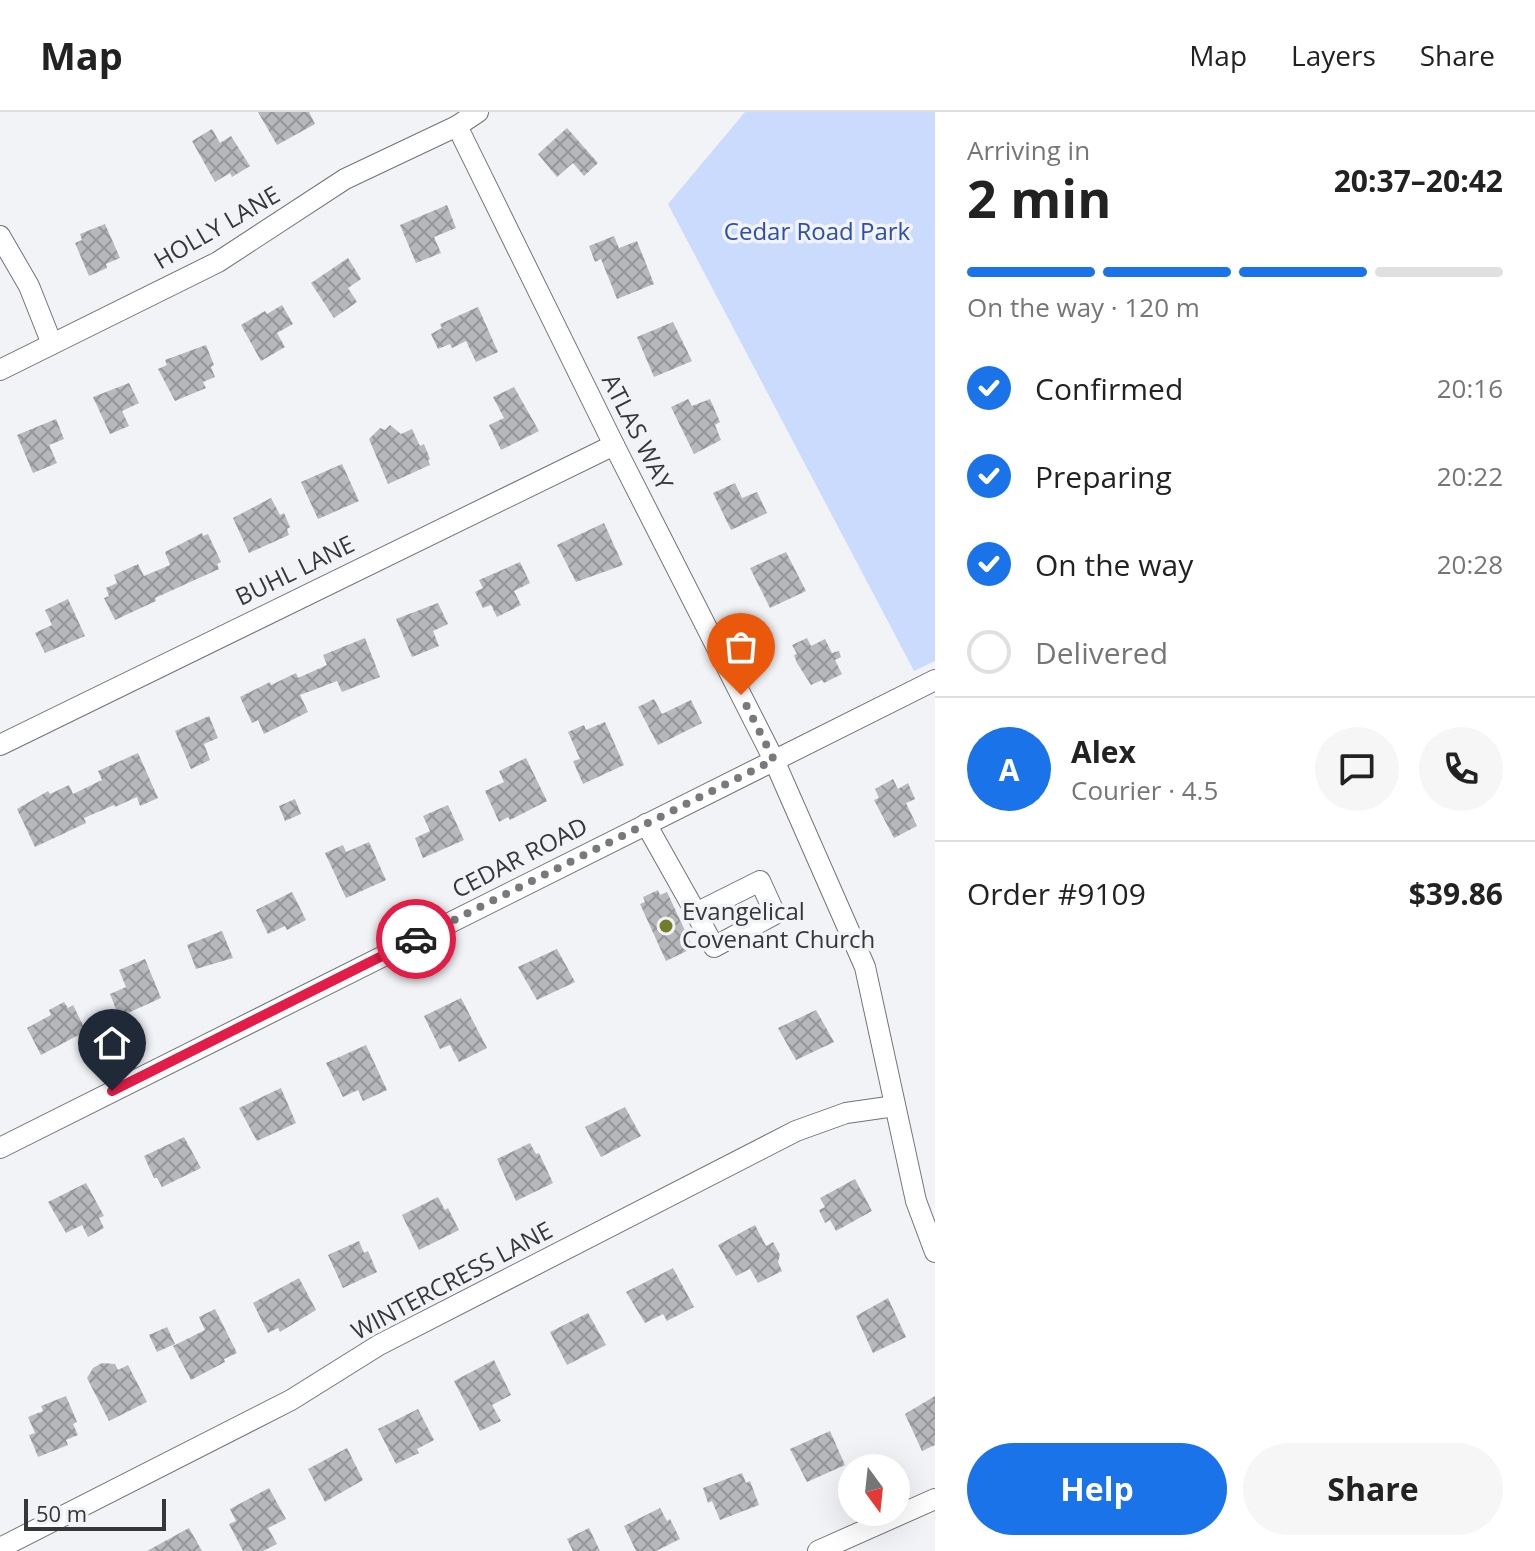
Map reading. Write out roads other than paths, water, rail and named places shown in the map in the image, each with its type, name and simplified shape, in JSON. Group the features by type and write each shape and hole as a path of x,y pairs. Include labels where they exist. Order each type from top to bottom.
{"street":[{"name":"HOLLY LANE","path":"0,370 218,262 345,179 457,126 478,112"},
{"name":"ATLAS WAY","path":"457,126 774,760 865,967 916,1201 935,1252"},
{"path":"0,236 29,286 52,344"},
{"name":"BUHL LANE","path":"0,745 614,445"},
{"name":"CEDAR ROAD","path":"0,1148 935,680"},
{"path":"646,824 696,913"},
{"name":"WINTERCRESS LANE","path":"5,1548 291,1400 379,1345 796,1131 846,1113 895,1106"},
{"path":"818,1551 935,1499"}],"place":[{"name":"Evangelical Covenant Church","path":"666,926"}],"park label":[{"name":"Cedar Road Park","path":"817,232"}]}
